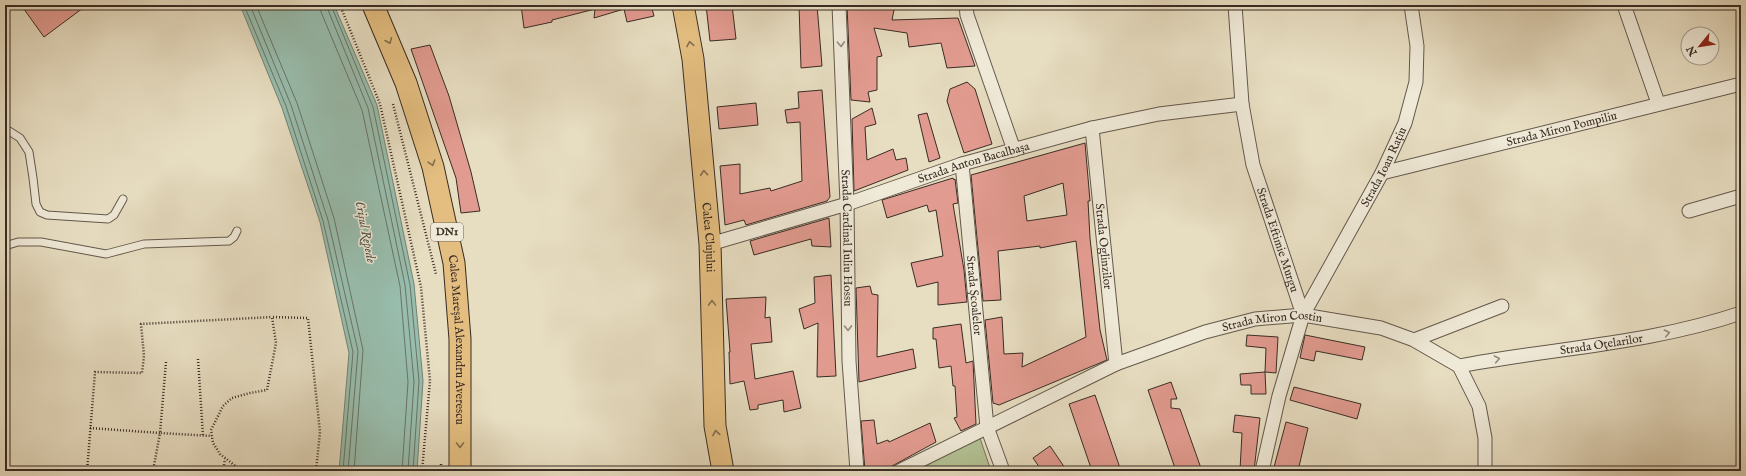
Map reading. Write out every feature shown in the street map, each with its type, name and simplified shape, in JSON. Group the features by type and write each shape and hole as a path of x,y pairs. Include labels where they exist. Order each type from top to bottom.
{"main road":[{"name":"Calea Mareșal Alexandru Averescu","path":"373,5 406,84 433,167 454,263 460,339 450,467"},
{"name":"Calea Clujului","path":"683,5 693,59 710,244 715,426 723,471"}],"street":[{"name":"Strada Cardinal Iuliu Hossu","path":"839,5 847,204 849,361 857,471"},
{"path":"966,5 967,15 1014,150"},
{"name":"Strada Eftimie Murgu","path":"1235,5 1242,104 1253,165 1303,315"},
{"name":"Strada Ioan Rațiu","path":"1303,315 1382,173 1405,123 1416,82 1417,46 1411,5"},
{"path":"1624,5 1658,103"},
{"name":"Strada Miron Pompiliu","path":"1382,173 1658,103 1741,84"},
{"name":"Strada Anton Bacalbașa","path":"710,244 847,204 962,164 1092,128 1159,114 1242,104"},
{"name":"Strada Oglinzilor","path":"1092,128 1116,364"},
{"name":"Strada Școalelor","path":"962,164 987,427 1003,471"},
{"path":"1689,211 1741,196"},
{"path":"1414,340 1502,306"},
{"name":"Strada Oțelarilor","path":"1459,366 1508,357 1628,341 1713,323 1741,313"},
{"path":"1262,471 1279,396 1303,315"},
{"name":"Strada Miron Costin","path":"899,471 1116,364 1204,332 1247,321 1303,315 1381,328 1414,340 1459,366"},
{"path":"1459,366 1479,406 1485,438 1485,471"}],"lane":[{"path":"5,132 9,131 20,138 29,152 34,178 36,204 40,212 47,215 108,219 114,215 123,199"},
{"path":"5,246 18,242 41,242 106,254 144,244 229,241 234,237 237,231"}],"path":[{"path":"340,5 380,104 421,288 430,381 422,471"},
{"path":"392,100 436,274"},
{"path":"242,471 220,454 213,443 211,430 223,406 232,398 267,390 276,343 272,317"},
{"path":"87,471 95,372 142,373 144,356 142,324 272,317 308,318 320,432 316,471"},
{"path":"198,359 203,436"},
{"path":"153,471 160,433 166,362"},
{"path":"90,428 212,436"},
{"path":"223,471 225,459"},
{"path":"441,471 450,467"}],"shaded area":[{"path":"980,438 991,471 915,471"}],"water":[{"name":"Crișul Repede","path":"240,5 334,5 377,105 414,284 423,381 417,471 339,471 349,353 320,222 282,108"}],"building":[{"path":"21,5 87,5 44,37"},
{"path":"521,5 651,5 654,16 627,22 624,9 594,18 595,9 552,20 552,22 524,28"},
{"path":"706,5 732,5 736,39 710,41"},
{"path":"799,5 817,5 822,66 801,68"},
{"path":"847,5 895,5 892,20 958,18 975,66 947,68 941,43 909,47 907,33 874,28 882,56 877,57 877,90 868,92 870,102 851,100"},
{"path":"430,45 449,96 471,172 480,211 461,213 456,178 411,49"},
{"path":"967,82 975,89 992,144 964,153 947,101 950,89"},
{"path":"822,90 830,197 827,201 746,225 744,220 725,225 720,166 740,164 740,194 770,188 771,191 802,181 800,122 787,123 785,110 799,108 798,92"},
{"path":"756,103 758,125 719,129 717,107"},
{"path":"872,108 876,124 865,127 867,160 893,149 896,160 906,158 908,170 854,191 852,119"},
{"path":"927,113 940,158 929,162 918,115"},
{"path":"1085,143 1090,201 1088,201 1090,238 1100,330 1107,360 999,405 993,403 985,320 1002,317 1004,354 1023,353 1022,367 1086,337 1076,241 1040,248 1040,246 998,251 1001,300 983,301 971,175","holes":["1063,183 1067,215 1027,221 1024,196"]},
{"path":"953,178 954,180 955,179 958,203 953,204 964,270 967,302 938,305 938,282 917,287 911,263 943,256 936,210 929,212 927,205 887,218 882,200"},
{"path":"829,218 831,247 812,246 811,239 754,255 750,241"},
{"path":"831,275 836,376 817,377 818,323 804,329 799,309 815,303 814,277"},
{"path":"870,286 872,294 878,295 877,357 913,349 916,368 859,382 856,288"},
{"path":"766,297 765,318 770,317 772,342 751,344 755,379 793,371 801,408 784,412 783,400 758,405 758,409 750,410 744,381 730,384 730,352 726,299"},
{"path":"961,324 966,363 973,361 976,424 961,431 954,418 957,417 955,386 953,386 951,366 939,368 936,339 933,339 933,328"},
{"path":"1247,335 1278,337 1276,373 1265,372 1266,348 1246,346"},
{"path":"1305,335 1365,347 1362,360 1316,351 1314,361 1300,358"},
{"path":"1265,372 1266,394 1251,394 1251,385 1241,385 1240,374"},
{"path":"1171,382 1177,399 1171,399 1171,408 1180,409 1202,471 1176,471 1148,390"},
{"path":"1294,387 1361,404 1357,419 1290,400"},
{"path":"1095,395 1121,471 1092,471 1069,404"},
{"path":"1235,415 1260,418 1254,471 1240,470 1242,433 1233,432"},
{"path":"874,420 877,444 888,440 889,442 930,423 936,442 883,471 865,471 861,421"},
{"path":"1286,422 1308,428 1298,471 1273,471"},
{"path":"1050,446 1067,471 1042,471 1033,458"}]}
